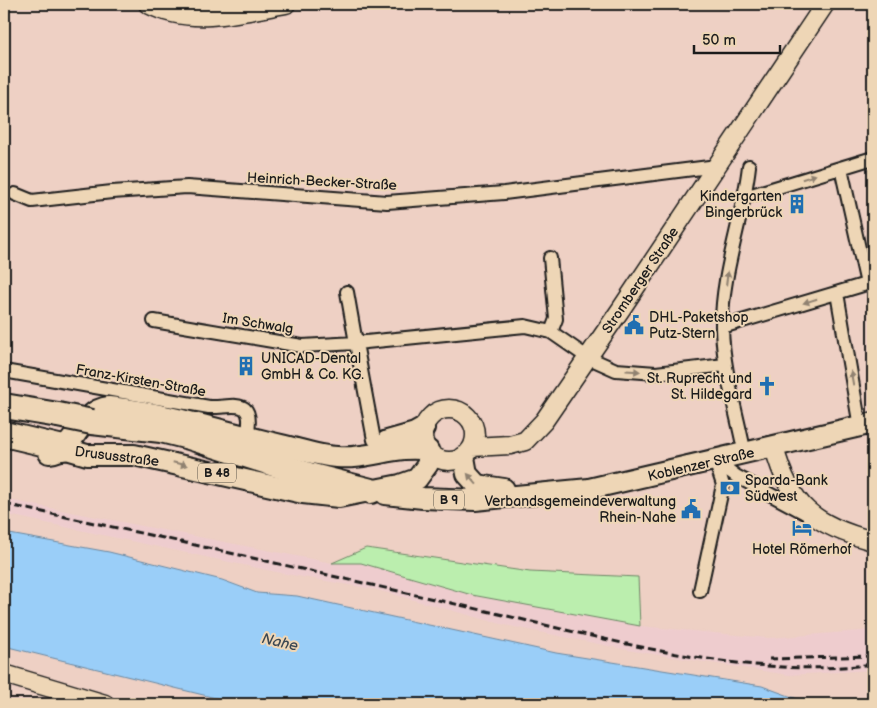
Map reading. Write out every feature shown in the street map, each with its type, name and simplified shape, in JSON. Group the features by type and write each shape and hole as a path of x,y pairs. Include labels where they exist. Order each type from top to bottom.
{"highway":[{"name":"B 9","path":"4,406 100,423 161,430 244,446 371,491"},
{"path":"4,434 63,448"}],"main road":[{"path":"148,4 172,14 200,17 286,4"},
{"name":"Stromberger Straße","path":"468,452 516,444 525,441 536,430 825,4"},
{"path":"63,448 90,414 95,410 109,407 216,427 244,446 337,457 374,455 405,448 428,450"},
{"path":"468,452 457,460 441,460 428,450 424,442 424,428 430,417 446,409 464,413 474,428 475,436 468,452 467,474 477,485 514,490 527,496"},
{"name":"Koblenzer Straße","path":"527,496 590,490 867,425"},
{"path":"356,457 379,444 415,433 424,428"},
{"path":"474,428 486,433 510,435 536,430"},
{"name":"Drususstraße","path":"4,446 46,453 63,448 87,455 134,455 321,496 339,497 371,491 449,500 527,496"},
{"path":"774,447 787,484 813,517 845,532 873,541"},
{"path":"371,491 418,479 428,464 428,450"},
{"path":"4,674 30,680 105,704"}],"street":[{"path":"745,196 873,158"},
{"name":"Heinrich-Becker-Straße","path":"15,194 32,201 112,192 187,187 387,202 504,193 716,166"},
{"path":"744,445 724,365 722,326 727,273 745,196 749,166"},
{"path":"722,326 870,283 841,168"},
{"path":"550,258 556,319 551,332"},
{"path":"347,292 374,440"},
{"path":"837,292 867,425"},
{"name":"Im Schwalg","path":"154,321 302,346 525,326 551,332 587,357 616,370 656,373 724,365"},
{"name":"Franz-Kirsten-Straße","path":"4,371 209,407 237,405 245,410 248,417 244,446"},
{"path":"715,460 736,476 813,517"},
{"path":"700,591 723,485 715,460"}],"shaded area":[{"path":"4,499 332,563 361,563 472,595 640,626 768,638 873,630 873,670 789,675 633,651 505,625 377,590 286,574 4,514"}],"green space":[{"path":"366,548 530,572 638,577 640,626 472,595 361,563 332,563"}],"water":[{"name":"Nahe","path":"4,533 109,552 222,580 257,593 297,596 556,653 762,686 811,704 240,704 4,646"}],"railway":[{"path":"4,504 677,654 777,667 826,668 873,664"},
{"path":"769,659 873,656"}],"place":[{"name":"Kindergarten Bingerbrück","path":"797,204"},
{"name":"DHL-Paketshop Putz-Stern","path":"634,325"},
{"name":"UNICAD-Dental GmbH & Co. KG.","path":"246,366"},
{"name":"St. Ruprecht und St. Hildegard","path":"767,386"},
{"name":"Sparda-Bank Südwest","path":"730,488"},
{"name":"Verbandsgemeindeverwaltung Rhein-Nahe","path":"691,509"},
{"name":"Hotel Römerhof","path":"802,528"}]}
